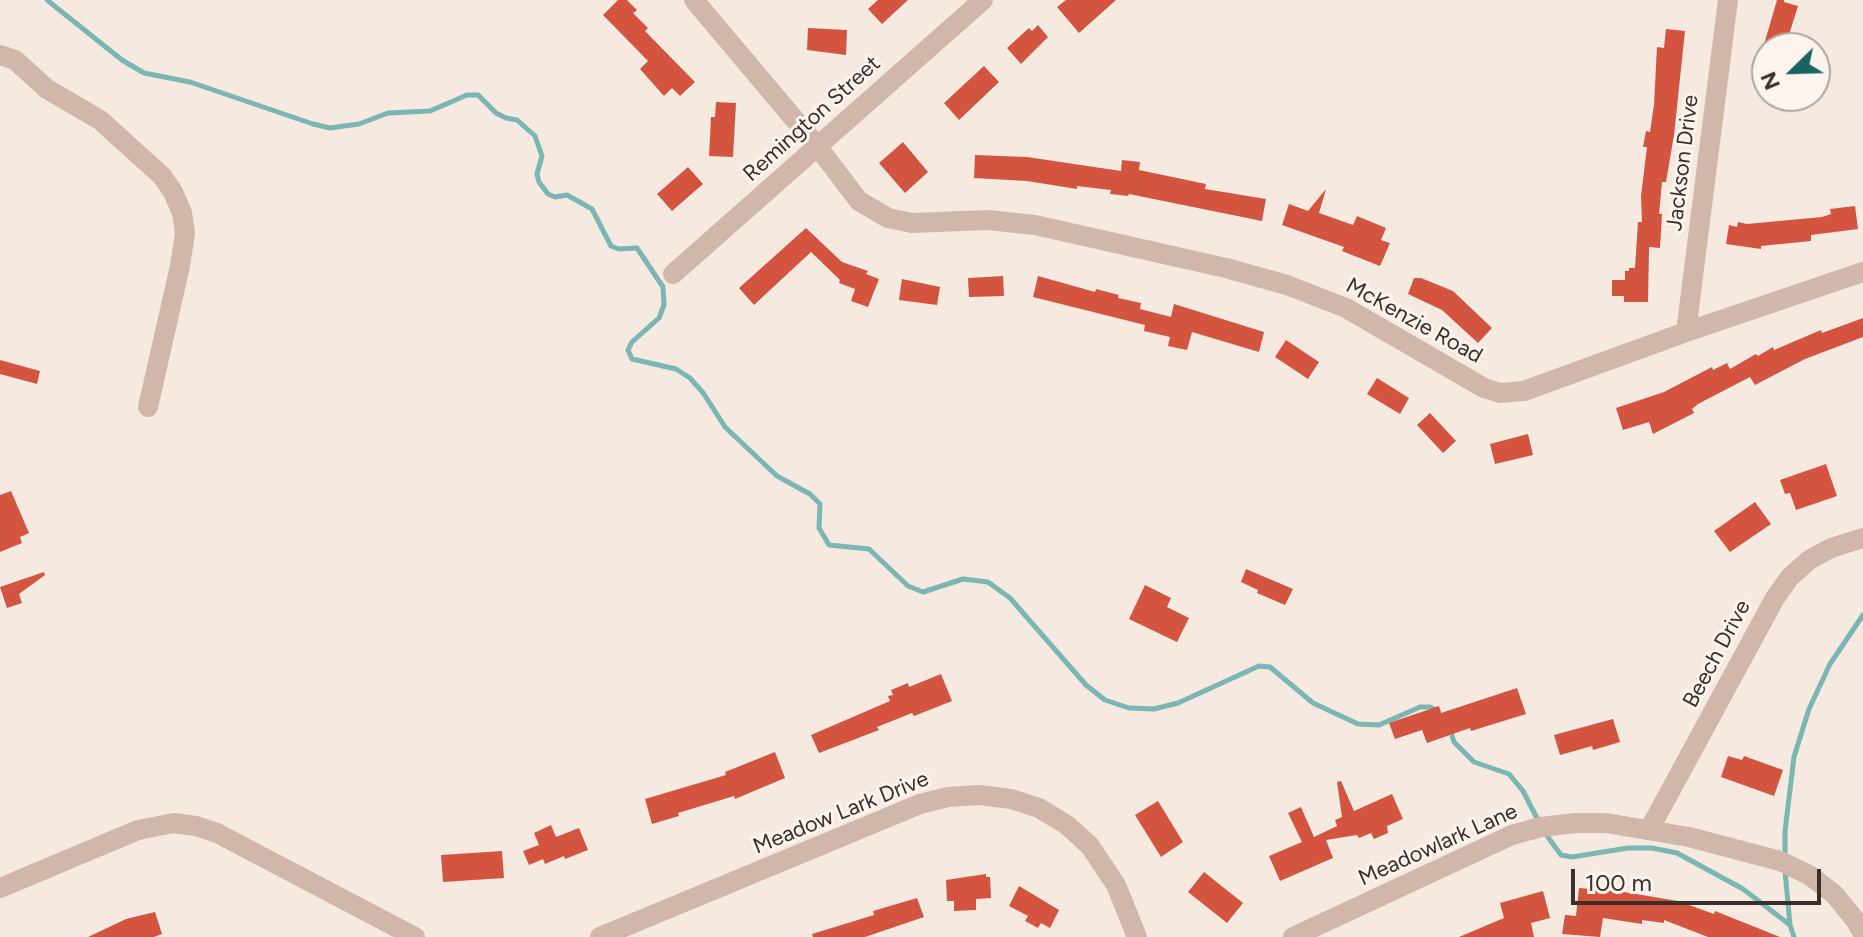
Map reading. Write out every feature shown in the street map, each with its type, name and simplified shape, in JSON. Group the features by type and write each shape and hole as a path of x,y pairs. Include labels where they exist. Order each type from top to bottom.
{"street":[{"name":"McKenzie Road","path":"694,0 817,146 859,201 888,218 912,223 988,220 1035,225 1287,285 1346,308 1484,388 1500,393 1524,391 1863,272"},
{"name":"Remington Street","path":"673,274 983,0"},
{"name":"Jackson Drive","path":"1686,332 1728,0"},
{"path":"0,55 15,60 47,89 100,120 162,176 182,213 185,233 180,266 148,407"},
{"name":"Beech Drive","path":"1649,830 1782,587 1809,560 1831,548 1863,538"},
{"name":"Meadow Lark Drive","path":"600,937 920,804 948,797 979,795 1011,799 1039,808 1067,825 1090,846 1116,885 1137,937"},
{"path":"0,888 138,830 174,823 217,833 415,937"},
{"name":"Meadowlark Lane","path":"1293,937 1512,835 1541,827 1575,823 1606,823 1689,837 1780,861 1809,875 1834,894 1863,934"}],"building":[{"path":"618,0 627,0 637,10 633,13 648,28 645,31 695,82 680,96 672,88 664,96 640,69 648,61 603,15"},
{"path":"878,0 908,0 882,24 868,9"},
{"path":"1066,0 1116,0 1079,33 1057,7"},
{"path":"1777,0 1798,6 1790,32 1768,32"},
{"path":"1038,25 1048,37 1021,64 1007,48 1029,28 1032,31"},
{"path":"808,28 847,30 846,55 807,50"},
{"path":"1666,29 1685,31 1674,135 1666,182 1662,182 1660,248 1649,247 1648,302 1624,302 1624,296 1612,296 1612,280 1625,280 1625,271 1635,268 1638,222 1642,222 1641,196 1647,147 1643,147 1646,131 1650,132 1654,105 1657,47 1664,48"},
{"path":"984,66 999,82 959,120 944,103"},
{"path":"716,102 736,103 733,157 709,156 711,117 715,117"},
{"path":"903,142 928,172 905,193 879,163"},
{"path":"975,155 1027,157 1121,171 1122,160 1140,162 1139,170 1206,184 1205,189 1266,199 1262,221 1129,194 1110,194 1111,190 974,178"},
{"path":"688,167 703,184 672,211 657,194"},
{"path":"1326,189 1319,213 1353,225 1357,216 1386,228 1381,240 1390,243 1380,266 1342,251 1344,247 1282,225 1289,204 1308,211"},
{"path":"1855,206 1858,229 1811,235 1811,241 1761,246 1761,249 1726,244 1729,225 1737,227 1738,222 1747,224 1822,217 1831,214 1830,209"},
{"path":"806,228 842,262 868,271 866,274 879,279 868,307 851,301 855,289 839,283 840,280 811,252 754,305 739,288"},
{"path":"1003,276 1004,296 969,297 968,278"},
{"path":"1038,276 1095,292 1096,289 1119,295 1118,298 1141,303 1140,309 1171,317 1174,304 1264,332 1259,352 1192,332 1187,350 1168,346 1170,337 1144,331 1145,325 1033,297"},
{"path":"1414,278 1453,291 1492,328 1478,343 1442,310 1408,294"},
{"path":"902,279 940,287 937,305 899,300"},
{"path":"1863,318 1863,337 1805,359 1755,385 1750,377 1698,404 1692,409 1694,413 1653,434 1649,422 1623,430 1616,408 1664,392 1712,367 1713,370 1727,363 1730,369 1773,347 1774,350 1821,330 1822,333"},
{"path":"1286,340 1319,362 1308,379 1275,357"},
{"path":"0,360 40,371 37,384 0,374"},
{"path":"1377,378 1409,398 1400,414 1367,394"},
{"path":"1430,413 1456,441 1443,453 1417,425"},
{"path":"1528,434 1533,455 1495,464 1490,444"},
{"path":"1826,464 1837,496 1796,510 1790,493 1785,494 1780,480"},
{"path":"11,491 29,533 20,537 22,543 0,552 0,495"},
{"path":"1755,502 1771,524 1730,552 1714,531"},
{"path":"1246,569 1293,589 1285,605 1241,582"},
{"path":"44,572 45,575 19,594 22,603 7,608 0,587"},
{"path":"1145,585 1171,598 1167,607 1189,618 1177,642 1129,619"},
{"path":"941,674 952,701 914,716 912,713 877,727 879,730 819,753 811,735 890,701 888,696 893,695 891,690 908,683 909,687"},
{"path":"1517,688 1526,714 1471,731 1470,728 1427,743 1422,730 1395,739 1389,723 1439,706 1441,713"},
{"path":"1613,719 1620,742 1560,755 1554,735"},
{"path":"775,752 785,778 735,799 734,796 652,824 645,799 726,775 725,772"},
{"path":"1728,756 1742,760 1744,756 1783,770 1774,796 1721,777"},
{"path":"1341,781 1354,811 1392,794 1403,819 1387,826 1388,833 1374,839 1371,833 1359,838 1357,835 1326,840 1333,858 1280,881 1269,856 1302,842 1288,813 1301,807 1314,837 1337,826 1335,820 1342,817 1337,782"},
{"path":"1158,801 1183,842 1161,857 1135,815"},
{"path":"551,825 556,837 579,828 588,850 565,859 564,856 545,864 543,859 529,865 523,851 539,845 534,833"},
{"path":"502,851 504,878 443,882 441,855"},
{"path":"1204,872 1243,903 1227,923 1188,892"},
{"path":"986,874 990,877 991,898 976,899 976,910 954,911 954,901 947,901 946,880"},
{"path":"1019,886 1059,910 1050,928 1041,923 1038,928 1025,921 1028,916 1009,906"},
{"path":"1579,888 1678,901 1714,914 1715,911 1780,937 1708,937 1664,920 1664,923 1642,920 1642,924 1603,918 1600,937 1562,934 1565,915 1576,916"},
{"path":"1543,891 1550,918 1531,923 1534,937 1459,937 1504,918 1500,903"},
{"path":"917,898 924,917 865,937 813,937 812,934 874,915 873,911"},
{"path":"155,912 162,934 154,937 88,937 126,919"}],"waterway":[{"path":"47,0 122,60 144,73 190,82 313,124 330,128 359,124 388,113 430,111 467,95 478,95 496,113 517,120 535,136 542,156 537,174 548,194 555,197 567,195 592,209 611,246 637,248 663,287 664,305 659,318 632,342 628,350 632,359 676,369 690,378 725,427 777,476 810,494 820,504 819,528 829,545 869,549 908,586 923,592 963,579 988,582 1010,598 1086,685 1105,700 1129,708 1154,709 1178,703 1259,666 1270,667 1313,703 1358,724 1379,725 1420,707 1438,711"},
{"path":"1785,857 1794,757 1809,709 1830,664 1863,615"},
{"path":"1450,729 1454,742 1474,762 1509,774 1523,791 1540,824"},
{"path":"1545,833 1561,855 1572,857 1628,848 1652,848 1677,853 1743,889 1790,925"},
{"path":"1785,871 1794,937"}]}
